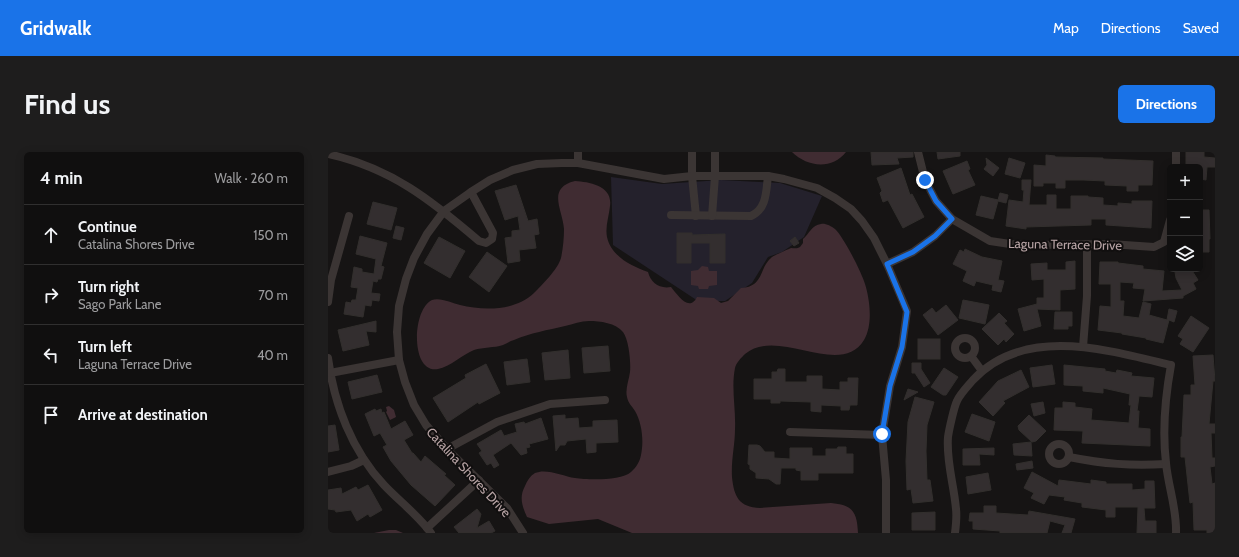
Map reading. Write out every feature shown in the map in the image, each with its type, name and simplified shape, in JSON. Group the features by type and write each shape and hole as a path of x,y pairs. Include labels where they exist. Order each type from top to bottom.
{"street":[{"path":"578,152 578,163"},
{"path":"692,152 692,176 696,216"},
{"path":"712,216 715,152"},
{"name":"Laguna Terrace Drive","path":"918,152 925,180 936,201 952,219 990,241 1034,245 1110,244 1154,247 1164,242 1167,231"},
{"path":"1176,152 1176,164"},
{"path":"328,154 364,164 409,186 444,211 479,241 486,243 492,239 493,233 471,192"},
{"name":"Catalina Shores Drive","path":"523,533 507,508 447,450 426,425 414,405 405,382 399,360 397,332 399,306 406,279 414,258 427,234 444,211 490,180 518,169 537,164 562,162 578,163 664,179 692,176 768,176 784,179 817,188 851,209 862,221 874,238 887,264 907,312 902,347 890,386 882,434 886,480 886,533"},
{"path":"671,215 751,216 757,213 764,202 768,176"},
{"path":"328,302 331,280 349,216"},
{"path":"887,264 913,252 935,236 952,219"},
{"path":"1083,347 1087,296 1087,244"},
{"path":"956,533 956,509 950,474 948,436 956,402 982,371 1000,359 1020,350 1050,346 1083,347 1171,365 1163,414 1166,464 1176,533"},
{"path":"971,356 982,371"},
{"path":"328,358 330,372 338,400 348,428 364,460 383,484 429,530 479,480"},
{"path":"330,372 399,360"},
{"path":"447,450 497,422 550,404 605,400"},
{"path":"790,432 882,434"},
{"path":"1069,457 1117,465 1166,464"},
{"path":"328,472 351,466 364,460"}],"shaded area":[{"path":"792,152 846,152 834,162 819,164 805,161"},
{"path":"611,177 662,184 721,180 780,183 822,196 804,237 782,252 768,257 752,283 725,301 698,301 613,245"},
{"path":"575,181 599,186 608,194 610,206 607,237 609,244 617,255 635,267 648,272 653,282 659,286 671,287 683,301 687,303 694,301 697,297 714,298 721,303 728,301 741,288 748,287 757,281 767,262 772,257 791,248 800,247 803,243 803,239 813,228 823,224 835,229 843,239 852,255 865,284 870,312 867,334 864,340 853,351 840,355 825,354 774,345 759,347 742,357 736,366 734,376 735,429 732,477 736,495 742,503 747,506 760,508 831,503 838,504 849,508 855,515 858,533 632,533 598,519 549,524 527,517 523,505 522,494 528,480 535,473 544,471 581,479 612,478 626,475 635,468 639,462 642,450 642,432 635,411 629,403 627,397 626,391 630,372 630,363 628,346 623,332 616,326 608,323 593,321 580,322 526,335 500,346 474,350 447,366 438,369 429,368 422,362 417,340 418,327 425,306 435,299 469,307 489,309 518,303 534,293 553,272 561,258 564,229 558,200 559,194 561,189 566,184"},
{"path":"702,266 708,267 709,271 717,271 717,285 709,286 708,289 699,289 698,286 691,285 691,271 698,270"},
{"path":"389,406 394,410 396,417 390,420 386,412 386,407"},
{"path":"396,530 403,533 374,533"}],"building":[{"path":"871,152 913,152 913,157 897,158 899,164 872,165"},
{"path":"937,152 960,152 960,156 938,159"},
{"path":"1186,152 1204,152 1204,157 1215,158 1215,167 1207,167 1206,180 1203,180 1203,164 1186,164"},
{"path":"1046,155 1055,157 1153,161 1152,185 1138,185 1138,191 1127,191 1127,186 1105,185 1105,181 1065,180 1065,188 1056,188 1056,183 1043,183 1043,186 1034,186 1034,165 1046,166"},
{"path":"986,158 999,168 993,176 984,169 987,165"},
{"path":"1009,158 1025,163 1020,178 1005,174"},
{"path":"967,161 970,169 968,170 975,185 953,194 943,171"},
{"path":"901,168 910,195 912,194 924,217 903,228 888,200 883,202 880,193 882,191 877,178"},
{"path":"1022,180 1031,180 1029,205 1047,205 1047,195 1056,195 1056,209 1071,209 1071,196 1103,198 1103,205 1118,206 1118,203 1132,204 1132,201 1152,201 1151,228 1106,225 1106,219 1091,219 1091,225 1026,227 1026,229 1006,226 1009,200 1023,202 1024,190 1022,190"},
{"path":"516,185 528,221 537,219 539,234 534,235 536,248 519,250 520,261 508,263 505,238 512,237 512,231 520,230 518,216 505,220 495,191"},
{"path":"1000,193 1008,195 1006,203 998,201 993,219 976,215 981,196 998,200"},
{"path":"373,202 397,208 391,230 367,224"},
{"path":"1203,210 1209,210 1209,252 1203,252"},
{"path":"396,226 404,228 401,240 393,238"},
{"path":"677,233 692,233 692,235 725,234 725,263 710,263 710,243 691,243 691,263 677,263"},
{"path":"360,236 387,243 381,266 384,267 381,279 378,279 377,282 373,281 371,293 380,294 379,301 372,300 371,306 365,305 363,317 344,314 346,302 351,303 352,300 356,300 358,288 351,287 354,267 362,269 362,272 374,274 376,259 356,254"},
{"path":"439,237 465,251 450,278 424,263"},
{"path":"795,237 799,243 794,246 790,241"},
{"path":"965,249 982,257 1002,261 998,280 1004,281 1001,292 992,290 993,285 976,281 974,286 963,281 967,271 953,264 960,250 964,252"},
{"path":"487,252 507,266 489,292 469,277"},
{"path":"1075,261 1075,289 1060,290 1060,310 1037,309 1041,326 1024,331 1018,309 1037,304 1037,298 1044,298 1044,279 1032,280 1031,264 1047,263 1047,270 1066,270 1066,262"},
{"path":"1100,262 1118,262 1143,266 1143,269 1164,271 1162,291 1182,290 1176,278 1175,272 1193,272 1198,280 1193,283 1196,289 1183,296 1183,298 1143,301 1145,289 1133,288 1134,283 1120,282 1120,301 1124,301 1123,316 1139,318 1143,302 1151,304 1149,315 1167,320 1169,309 1177,311 1174,322 1169,320 1163,343 1122,333 1098,330 1100,306 1111,307 1111,284 1099,284"},
{"path":"963,300 989,305 985,324 959,318"},
{"path":"946,305 958,320 938,335 923,315 932,308 936,313"},
{"path":"1055,312 1072,312 1072,326 1068,326 1068,329 1054,329"},
{"path":"999,313 1007,321 1004,323 1014,334 1006,342 1004,339 998,345 982,329"},
{"path":"1191,316 1209,328 1193,352 1180,344 1183,339 1178,336"},
{"path":"376,321 376,332 366,331 369,345 343,351 338,330"},
{"path":"918,339 940,339 940,359 918,359"},
{"path":"608,346 610,371 584,373 582,348"},
{"path":"568,350 570,378 545,380 542,353"},
{"path":"1213,355 1215,381 1213,381 1209,424 1215,424 1215,433 1211,433 1212,458 1215,458 1215,466 1210,467 1212,484 1215,483 1215,533 1207,533 1207,530 1194,530 1193,502 1190,503 1185,457 1181,457 1181,437 1184,395 1191,395 1191,385 1195,385 1193,356"},
{"path":"527,359 530,382 507,385 504,362"},
{"path":"912,363 921,363 921,369 930,383 924,387 915,373 912,373"},
{"path":"486,364 500,393 479,404 478,402 448,422 433,398 466,378 465,375"},
{"path":"1052,365 1055,384 1033,387 1030,368"},
{"path":"1064,365 1105,369 1105,371 1116,373 1117,370 1132,373 1131,376 1154,378 1152,397 1139,396 1137,411 1139,411 1138,428 1150,429 1150,446 1082,443 1083,431 1054,430 1055,408 1063,408 1063,402 1075,403 1075,407 1092,409 1091,420 1129,423 1131,405 1129,405 1130,394 1103,388 1103,393 1083,391 1083,386 1064,385"},
{"path":"944,368 958,377 946,395 943,395 931,387"},
{"path":"778,369 785,369 785,382 807,382 807,376 822,376 822,389 840,390 840,382 848,382 848,378 858,378 857,405 850,405 849,410 841,410 841,406 821,405 821,412 811,411 811,402 780,401 780,403 771,403 771,399 754,399 754,379 772,379 772,372 777,372"},
{"path":"1021,370 1029,387 1003,401 1005,403 993,416 979,402 998,381"},
{"path":"377,375 382,392 352,399 348,382"},
{"path":"908,389 918,392 904,400"},
{"path":"915,397 934,402 927,425 926,451 927,480 930,480 933,501 913,503 911,489 907,490 906,461 908,422"},
{"path":"1043,402 1045,413 1034,416 1031,404"},
{"path":"375,409 376,411 381,409 382,413 384,412 391,429 405,421 413,435 404,440 412,453 421,462 425,456 446,474 444,475 455,485 435,506 411,485 391,461 383,447 387,445 380,433 374,436 365,414"},
{"path":"972,414 995,422 989,441 965,432"},
{"path":"565,415 565,419 578,418 579,428 593,427 593,421 617,420 618,442 596,443 596,452 587,453 586,439 567,441 565,445 560,445 556,451 553,416"},
{"path":"1029,415 1046,431 1036,441 1032,442 1019,430 1018,426"},
{"path":"541,418 548,439 529,444 530,447 526,448 527,453 521,455 511,443 493,455 499,465 494,468 491,463 487,465 479,453 482,451 477,444 501,430 504,436 517,432 515,424 524,422 525,424"},
{"path":"335,425 339,450 328,452 328,426"},
{"path":"1031,442 1032,456 1014,455 1013,444"},
{"path":"749,445 760,446 765,452 774,452 774,458 790,459 790,448 812,448 812,456 826,456 826,449 846,447 846,454 853,454 853,473 818,473 818,480 801,480 801,471 796,470 796,468 781,468 780,484 776,484 769,479 756,478 756,473 750,469 750,465 748,464"},
{"path":"994,448 994,455 979,454 980,465 963,465 963,449"},
{"path":"1032,461 1033,468 1017,470 1016,464"},
{"path":"1032,472 1058,486 1059,480 1091,484 1091,480 1106,482 1106,484 1132,484 1132,490 1145,489 1145,481 1154,481 1155,508 1144,508 1145,521 1156,521 1156,533 1137,533 1138,507 1115,507 1115,517 1106,517 1106,510 1082,507 1082,503 1064,500 1065,497 1049,495 1044,504 1031,498 1034,493 1024,488"},
{"path":"988,473 991,490 968,494 966,477"},
{"path":"368,485 382,510 370,517 368,514 357,521 351,510 336,512 335,510 328,509 328,490 341,488 342,494 356,487 358,490"},
{"path":"984,506 996,506 996,513 1028,515 1029,511 1075,519 1071,533 1062,533 1065,525 1050,521 1047,533 1000,533 1000,531 973,529 973,521 969,521 970,513 984,513"},
{"path":"477,509 481,514 477,528 489,521 495,531 491,533 459,533 454,527"},
{"path":"935,512 935,530 912,530 912,513"}],"route":[{"path":"882,434 890,386 902,347 907,312 887,264 913,252 935,236 952,219 936,201 925,180"}]}
